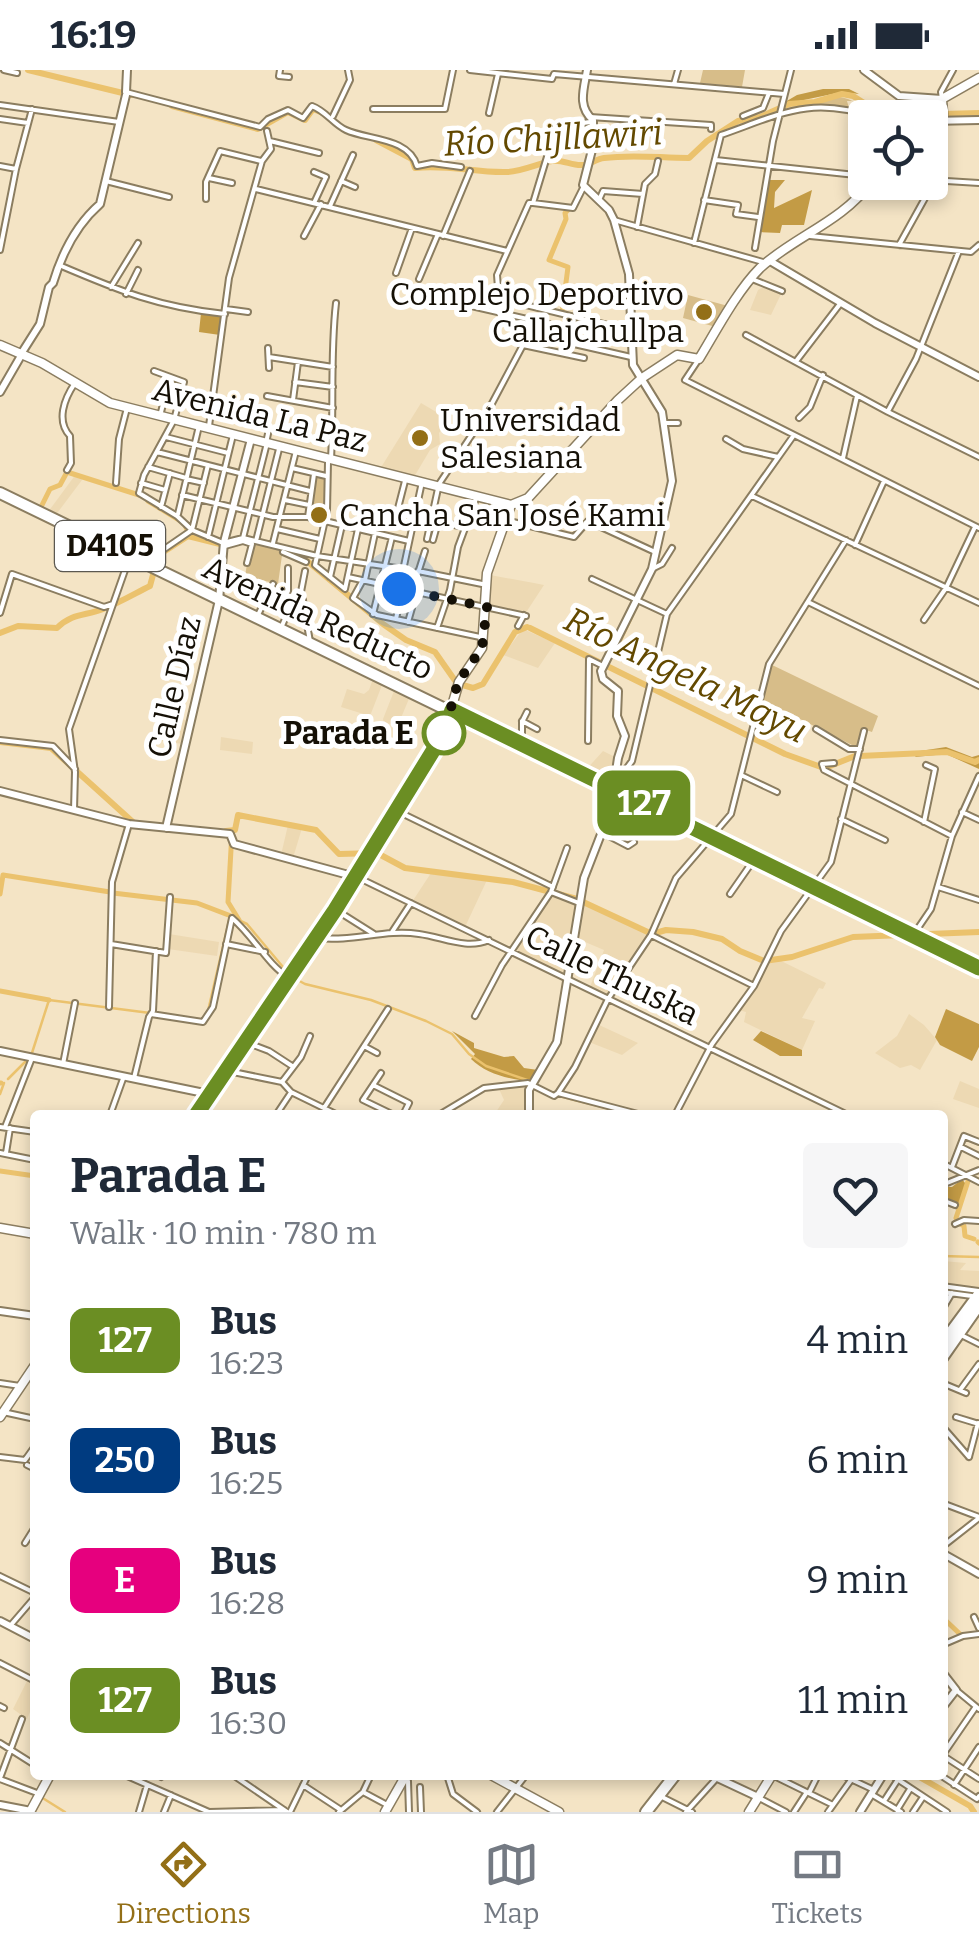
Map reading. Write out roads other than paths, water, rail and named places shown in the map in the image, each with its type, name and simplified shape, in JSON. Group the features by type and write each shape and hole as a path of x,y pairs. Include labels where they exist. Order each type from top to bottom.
{"main road":[{"path":"939,98 979,78"},
{"path":"199,1110 335,910 444,733 458,682 480,652 485,638 488,567 510,504 528,498 641,379 677,355 699,358 729,308 768,262 810,236 855,200"},
{"name":"Avenida La Paz","path":"0,345 127,408 510,504"},
{"name":"Avenida Reducto","path":"0,492 452,710"},
{"name":"D4105","path":"452,710 978,969"},
{"path":"0,1228 30,1233"},
{"path":"951,1330 978,1297"},
{"path":"2,1411 30,1372"},
{"path":"32,1812 47,1780"},
{"path":"388,1810 406,1780"},
{"path":"500,1780 559,1812"},
{"path":"645,1812 669,1780"},
{"path":"645,1812 670,1780"},
{"path":"748,1812 768,1780"}],"street":[{"path":"4,70 17,74"},
{"path":"2,387 40,324 59,265 86,216 100,204 126,93 127,70"},
{"path":"280,70 279,76 289,77"},
{"path":"332,118 350,80 348,70"},
{"path":"374,108 445,109 453,70"},
{"path":"470,70 552,79 554,72 784,94"},
{"path":"674,84 678,70"},
{"path":"755,248 768,165 791,70"},
{"path":"864,70 898,96 939,98 952,70"},
{"path":"488,113 498,74"},
{"path":"500,313 497,276 529,203 574,208 584,188 593,146 592,118 582,108 587,76"},
{"path":"126,93 260,127 288,110 304,118 312,106 347,131 390,140 413,157 416,166 432,163 461,167"},
{"path":"743,116 764,108 769,93"},
{"path":"0,105 120,122"},
{"path":"694,243 720,135 750,126 780,108 848,109"},
{"path":"0,250 32,109"},
{"path":"533,203 556,127 592,118 711,125 711,129"},
{"path":"0,119 28,123"},
{"path":"948,121 979,120"},
{"path":"177,516 195,444 204,428 229,278 262,161 271,149 267,131"},
{"path":"270,141 319,153"},
{"path":"206,199 220,150 262,161"},
{"path":"330,206 353,155"},
{"path":"714,160 848,174"},
{"path":"636,227 658,161"},
{"path":"0,166 16,169"},
{"path":"304,236 326,177 314,172"},
{"path":"418,279 470,172"},
{"path":"209,178 232,184"},
{"path":"106,181 169,197"},
{"path":"341,181 354,187"},
{"path":"948,181 979,184"},
{"path":"256,188 507,250"},
{"path":"584,188 599,199 615,221 629,274 634,370 666,423 672,484 654,570"},
{"path":"599,199 603,191 644,194"},
{"path":"704,200 738,205 736,214 758,217"},
{"path":"899,245 923,200"},
{"path":"615,221 768,262 979,377"},
{"path":"396,273 412,228"},
{"path":"810,236 975,252 979,245"},
{"path":"110,287 138,243"},
{"path":"888,412 921,348 959,251"},
{"path":"59,265 157,304 248,312"},
{"path":"126,294 138,270"},
{"path":"752,279 782,292"},
{"path":"496,298 632,331"},
{"path":"445,300 549,324 524,345 489,409 438,486 430,540 438,522 465,527"},
{"path":"797,360 841,302"},
{"path":"336,303 331,351 334,408 329,476 325,522 315,565 345,590 358,529"},
{"path":"746,335 856,396 979,457"},
{"path":"538,336 632,357"},
{"path":"524,345 584,358"},
{"path":"268,348 269,368"},
{"path":"269,357 333,367"},
{"path":"699,358 685,380 977,528 946,588 924,620"},
{"path":"292,400 298,362"},
{"path":"154,371 184,382 174,420 140,483 139,493 208,539 225,545 243,541 252,544 247,562"},
{"path":"800,418 810,408 822,375"},
{"path":"160,416 170,376"},
{"path":"295,382 333,388"},
{"path":"67,470 71,462 70,436 64,430 62,418 76,383"},
{"path":"267,396 334,408"},
{"path":"842,458 856,396"},
{"path":"116,483 119,439 127,408"},
{"path":"666,423 678,424"},
{"path":"243,538 268,429"},
{"path":"208,539 233,435"},
{"path":"166,436 228,453"},
{"path":"529,1110 527,1101 533,1083 556,1046 587,867 613,807 617,778 632,761 668,614 794,436"},
{"name":"Calle Díaz","path":"167,826 220,600 225,545 250,439"},
{"path":"726,440 778,457"},
{"path":"256,541 280,446"},
{"path":"272,545 296,451"},
{"path":"157,452 310,491"},
{"path":"144,563 192,530 208,465"},
{"path":"148,467 204,483"},
{"path":"292,468 329,476"},
{"path":"161,507 170,473"},
{"path":"308,517 314,474"},
{"path":"391,519 396,520 404,481"},
{"path":"396,619 422,482"},
{"path":"855,544 884,482"},
{"path":"140,483 166,490"},
{"path":"182,495 280,517 308,517 409,541"},
{"path":"437,628 477,496"},
{"path":"752,496 979,603"},
{"path":"284,500 309,506"},
{"path":"505,520 574,536 588,521 656,552"},
{"path":"330,577 342,525"},
{"path":"277,529 320,539"},
{"path":"375,533 364,580 353,598 373,614 485,638"},
{"path":"373,614 392,537"},
{"path":"225,545 243,538 272,545 306,562"},
{"path":"556,1094 575,1067 608,999 651,934 676,878 731,814 769,664 846,540"},
{"path":"615,789 626,733 617,716 618,691 601,677 603,666 654,570 672,548"},
{"path":"412,592 425,551"},
{"path":"283,553 369,561 403,569"},
{"path":"74,810 75,770 69,729 130,556"},
{"path":"280,608 288,591 288,568"},
{"path":"304,570 300,597 310,642"},
{"path":"418,571 487,585"},
{"path":"0,614 12,574 104,607 112,606"},
{"path":"348,577 525,615 518,626"},
{"path":"592,579 668,614"},
{"path":"257,617 273,584"},
{"path":"0,586 8,588"},
{"path":"296,616 302,600"},
{"path":"265,601 308,621"},
{"path":"808,602 979,686"},
{"path":"408,622 412,608"},
{"path":"281,628 288,612"},
{"path":"588,740 589,659 603,666"},
{"path":"522,745 526,712"},
{"path":"522,721 537,729"},
{"path":"578,728 588,731"},
{"path":"816,730 849,748 860,749"},
{"path":"677,1110 710,1048 754,986 781,930 832,862 864,731"},
{"path":"0,740 53,746 75,770"},
{"path":"834,763 822,764 824,770 952,836"},
{"path":"924,822 935,769 926,764"},
{"path":"741,775 777,792"},
{"path":"917,936 932,909 952,836 979,776"},
{"path":"0,792 129,824 230,834 233,843 356,877"},
{"path":"613,807 651,824"},
{"path":"395,810 579,903"},
{"path":"962,812 979,820"},
{"path":"643,832 656,819"},
{"path":"842,819 885,840"},
{"path":"109,1007 112,882 129,824"},
{"path":"603,833 628,846 634,842"},
{"path":"475,1016 511,950 552,890 568,848"},
{"path":"730,894 756,857"},
{"name":"Calle Thuska","path":"356,877 836,1110"},
{"path":"938,886 979,900"},
{"path":"110,944 166,953 170,897"},
{"path":"391,933 411,903"},
{"path":"335,910 374,934"},
{"path":"152,1013 203,1022 212,1007 232,918 265,952 274,968 290,977"},
{"path":"243,947 246,931"},
{"path":"316,938 356,940 391,933 421,934 464,944 489,940"},
{"path":"651,934 754,986"},
{"path":"226,944 265,952"},
{"path":"134,1078 152,1013 156,951"},
{"path":"64,1064 76,1003"},
{"path":"324,1108 388,1010"},
{"path":"282,1082 310,1036"},
{"path":"245,1042 269,1050 292,1066"},
{"path":"364,1046 378,1053"},
{"path":"0,1051 210,1094"},
{"path":"30,1159 3,1154 5,1127 32,1058"},
{"path":"226,1070 282,1082 291,1092 328,1110"},
{"path":"381,1072 363,1100 384,1110"},
{"path":"112,1110 124,1076"},
{"path":"447,1110 479,1090 533,1083 556,1094 622,1110"},
{"path":"373,1085 409,1102 406,1110"},
{"path":"279,1110 291,1092"},
{"path":"5,1127 30,1131"},
{"path":"952,1167 965,1135 979,1142"},
{"path":"961,1147 979,1156"},
{"path":"948,1165 979,1182"},
{"path":"948,1182 979,1170"},
{"path":"948,1202 955,1205"},
{"path":"955,1224 979,1221"},
{"path":"948,1290 978,1297"},
{"path":"948,1291 978,1297"},
{"path":"948,1300 952,1293"},
{"path":"0,1310 30,1315"},
{"path":"951,1330 979,1344"},
{"path":"960,1390 979,1364"},
{"path":"0,1383 20,1386"},
{"path":"948,1386 966,1392"},
{"path":"2,1411 30,1418"},
{"path":"948,1433 969,1457 978,1423 956,1416"},
{"path":"0,1456 25,1460 30,1453"},
{"path":"948,1505 979,1518 948,1545"},
{"path":"25,1542 30,1534"},
{"path":"948,1554 979,1574"},
{"path":"0,1576 30,1592"},
{"path":"0,1632 30,1600"},
{"path":"948,1643 979,1634 974,1617"},
{"path":"5,1624 30,1636"},
{"path":"0,1663 30,1678"},
{"path":"948,1680 977,1709 948,1748"},
{"path":"948,1700 956,1690"},
{"path":"22,1720 0,1779 38,1795"},
{"path":"0,1743 30,1762"},
{"path":"954,1785 979,1748"},
{"path":"948,1758 979,1779"},
{"path":"136,1780 209,1812 287,1811"},
{"path":"240,1780 287,1811"},
{"path":"287,1811 305,1780"},
{"path":"303,1784 340,1811 363,1792 369,1780"},
{"path":"408,1780 409,1812"},
{"path":"449,1780 454,1794 477,1812"},
{"path":"498,1812 522,1780"},
{"path":"659,1796 689,1811 712,1780"},
{"path":"723,1780 785,1812"},
{"path":"781,1780 833,1805"},
{"path":"794,1812 815,1780"},
{"path":"828,1812 851,1780 899,1811 910,1789"},
{"path":"873,1812 862,1809 883,1780"},
{"path":"947,1780 977,1799 979,1796"},
{"path":"884,1802 898,1781 947,1812"},
{"path":"139,1812 147,1785"},
{"path":"420,1787 421,1812"},
{"path":"363,1792 388,1810"},
{"path":"164,1812 171,1794"},
{"path":"913,1812 923,1797"},
{"path":"930,1812 934,1804"},
{"path":"0,1805 32,1812"}],"waterway":[{"name":"Río Chijllawiri","path":"28,70 131,95"},
{"name":"Río Chijllawiri","path":"376,140 412,159 415,168 507,172 556,161 582,165 615,157 689,158 738,121 760,117 789,104 842,94 872,108 917,106 943,114 979,113"},
{"name":"Río Chijllawiri","path":"172,106 258,129 288,112 305,120 313,109 323,113"},
{"path":"565,313 568,267 549,260 569,209"},
{"path":"40,509 50,489 60,485 67,472 139,495"},
{"path":"148,501 184,523 188,532"},
{"name":"Río Angela Mayu","path":"156,565 162,553 188,536 224,545"},
{"name":"Río Angela Mayu","path":"286,551 301,556 406,640 435,652 456,682"},
{"path":"616,648 654,568"},
{"name":"Río Angela Mayu","path":"0,633 18,626 57,628 150,586 154,571"},
{"name":"Río Angela Mayu","path":"459,684 473,688 483,684 515,632 527,627"},
{"name":"Río Angela Mayu","path":"530,628 785,754 821,767"},
{"path":"0,742 51,748 134,823"},
{"name":"Río Angela Mayu","path":"860,756 947,752 979,760"},
{"name":"Río Angela Mayu","path":"825,768 855,756"},
{"path":"226,831 235,830 238,815 316,830 339,854 377,853 405,868 513,882 577,899"},
{"path":"232,832 228,902 239,920"},
{"path":"0,894 3,875 110,892"},
{"path":"113,893 197,903 231,916"},
{"path":"581,901 652,934 666,930 693,932 722,939 764,961 792,957 853,937 979,932"},
{"path":"208,1011 230,916 247,924 288,973"},
{"path":"294,978 426,1021 452,1034 486,1066 530,1081"},
{"path":"0,991 49,1000"},
{"path":"31,1056 49,1000 150,1013"},
{"path":"8,1079 27,1060"},
{"path":"0,1094 4,1083"},
{"path":"559,1096 614,1110"},
{"path":"0,1171 30,1175"},
{"path":"956,1218 969,1178"},
{"path":"959,1223 964,1226 965,1236 974,1239"},
{"path":"948,1256 979,1257"},
{"path":"948,1290 973,1293"},
{"path":"948,1623 961,1635"},
{"path":"925,1780 974,1812"},
{"path":"0,1781 15,1787"},
{"path":"41,1797 65,1812"}],"place":[{"name":"Complejo Deportivo Callajchullpa","path":"704,312"},
{"name":"Universidad Salesiana","path":"420,438"},
{"name":"Cancha San José Kami","path":"319,515"},
{"name":"Parada E","path":"444,733"}]}
